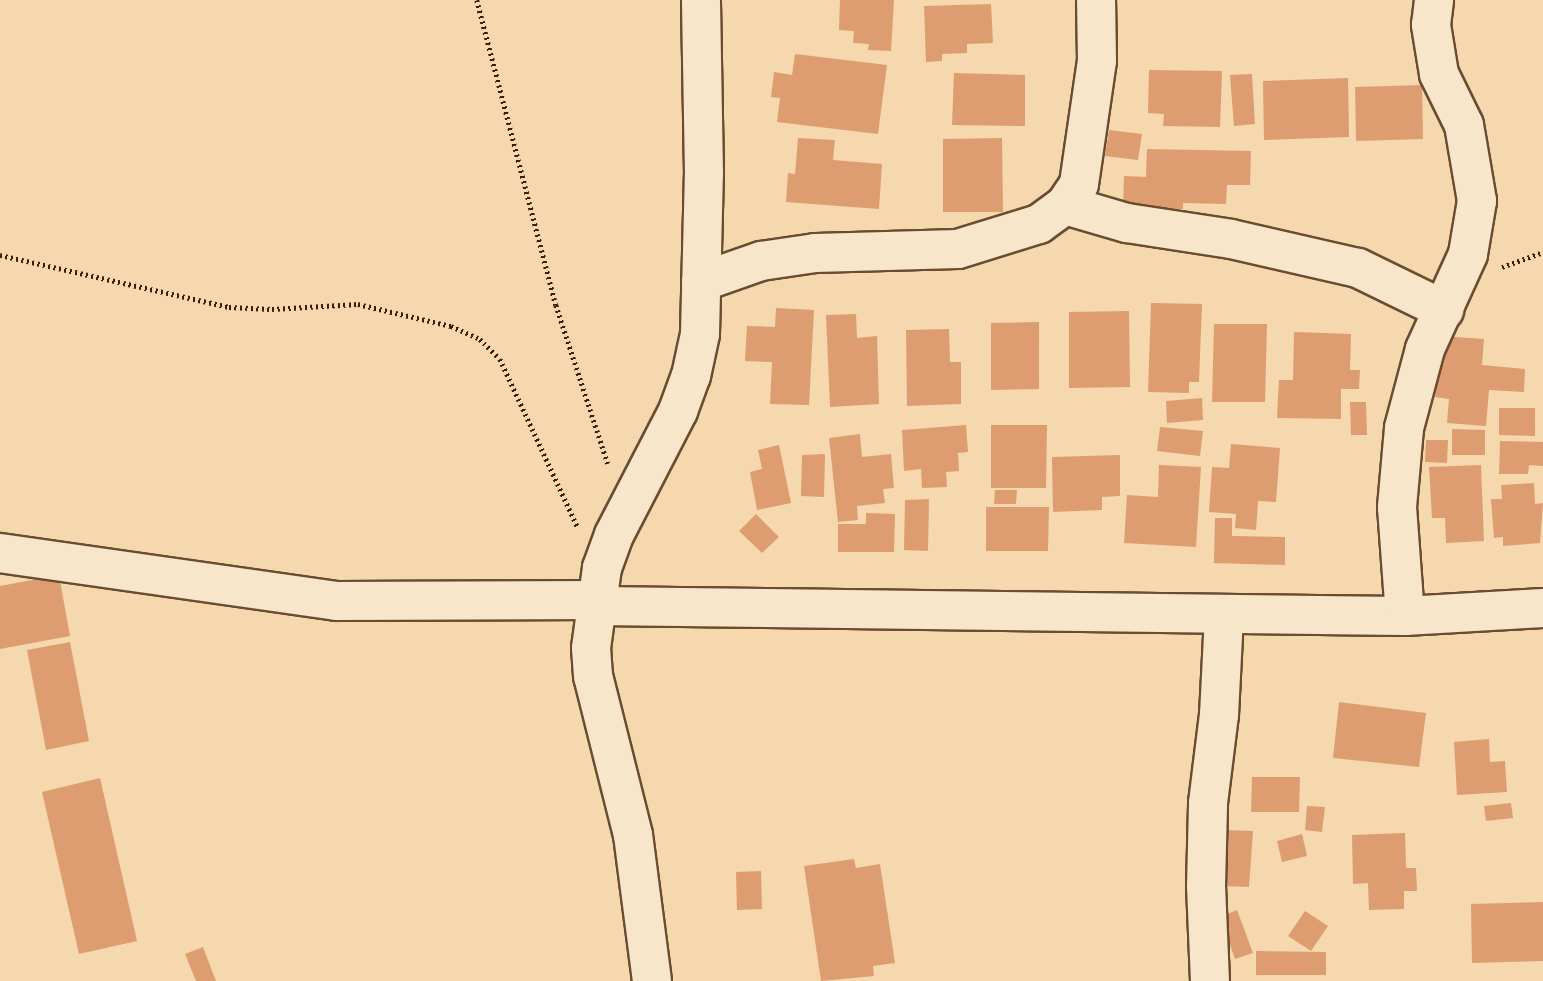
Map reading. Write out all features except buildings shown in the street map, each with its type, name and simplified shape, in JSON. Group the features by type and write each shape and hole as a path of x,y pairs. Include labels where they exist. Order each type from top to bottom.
{"street":[{"path":"652,981 632,835 593,676 592,648 599,592 623,511 678,411 691,376 700,334 704,174 701,0"},
{"path":"701,282 761,261 815,253 958,249 1039,224 1065,205 1079,184 1089,132 1097,61 1097,0"},
{"path":"1405,616 1397,507 1404,428 1425,349 1468,254 1477,201 1464,125 1439,75 1431,24 1433,0"},
{"path":"1065,205 1127,223 1231,239 1358,268 1444,310"},
{"path":"0,553 336,601 599,592 1224,615 1405,616 1543,608"},
{"path":"1210,981 1206,887 1208,803 1219,715 1224,615"}],"path":[{"path":"477,0 556,305 623,511"},
{"path":"0,255 229,307 272,309 358,304 451,326 480,340 500,359 538,438 599,592"}]}
